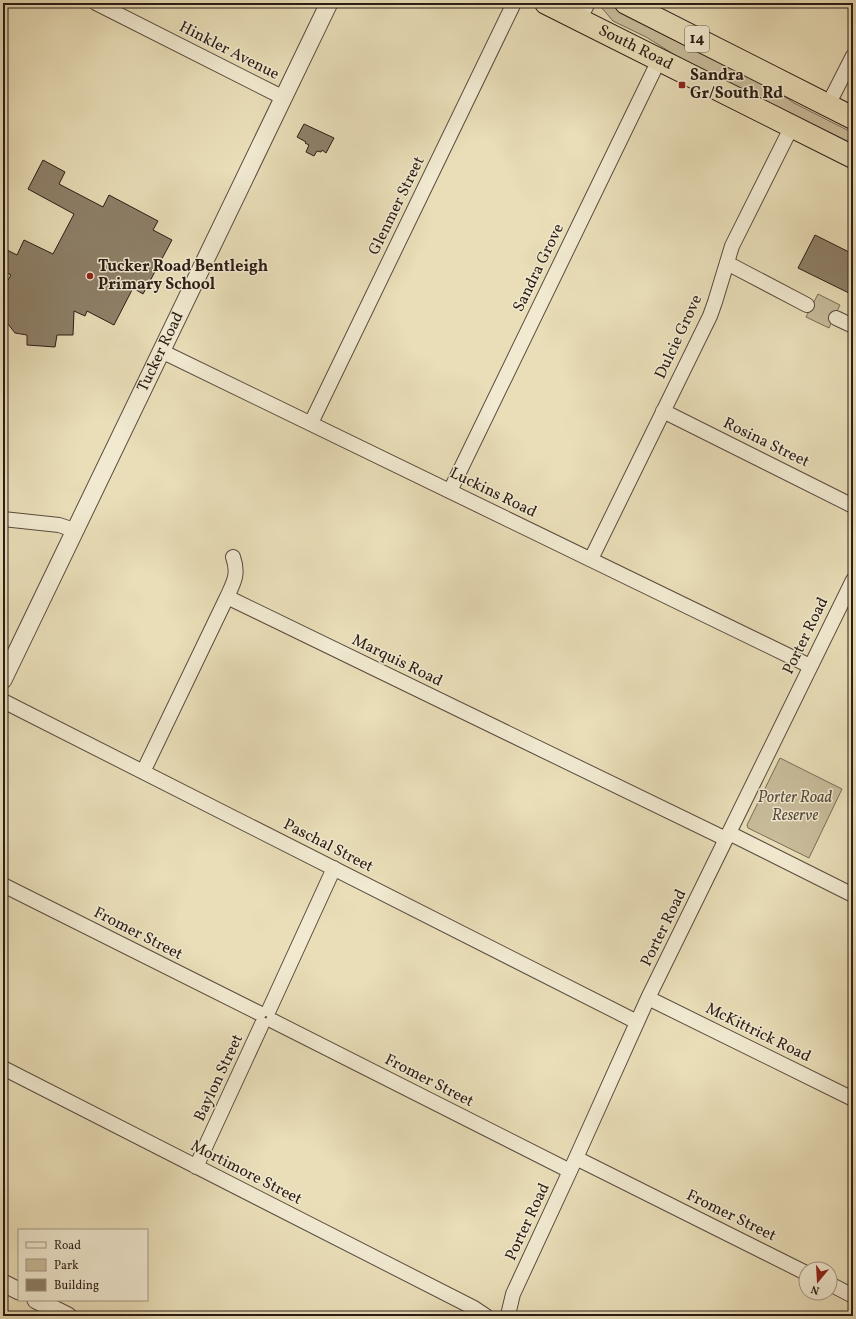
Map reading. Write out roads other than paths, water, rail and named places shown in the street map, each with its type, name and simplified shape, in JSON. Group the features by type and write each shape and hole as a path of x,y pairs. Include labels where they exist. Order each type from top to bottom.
{"highway":[{"name":"South Road","path":"546,3 584,11 659,60 853,157"},
{"name":"14","path":"626,3 853,118"}],"street":[{"name":"Hinkler Avenue","path":"96,3 282,97"},
{"name":"Tucker Road","path":"3,680 328,3"},
{"name":"Glenmer Street","path":"311,423 514,3"},
{"path":"828,105 853,56"},
{"name":"Sandra Grove","path":"450,491 659,60"},
{"name":"Dulcie Grove","path":"590,559 713,309 726,263 735,240 792,126"},
{"path":"726,263 807,304"},
{"path":"836,318 853,326"},
{"name":"Luckins Road","path":"161,350 810,666"},
{"name":"Rosina Street","path":"663,411 853,506"},
{"path":"3,519 59,525 74,530"},
{"path":"143,772 234,582 236,570 233,557"},
{"name":"Porter Road","path":"495,1314 513,1294 648,998 853,580"},
{"name":"Marquis Road","path":"227,597 853,895"},
{"name":"Paschal Street","path":"3,701 637,1022"},
{"name":"Baylon Street","path":"196,1167 334,868"},
{"name":"Fromer Street","path":"3,884 265,1017 798,1269"},
{"name":"McKittrick Road","path":"648,998 853,1099"},
{"name":"Mortimore Street","path":"3,1068 196,1167 495,1314"},
{"path":"3,1283 18,1290"},
{"path":"838,1288 853,1296"},
{"path":"44,1308 68,1316"}],"place":[{"name":"Sandra Gr/South Rd","path":"682,85"},
{"name":"Tucker Road Bentleigh Primary School","path":"90,276"}],"park label":[{"name":"Porter Road Reserve","path":"795,807"}]}
